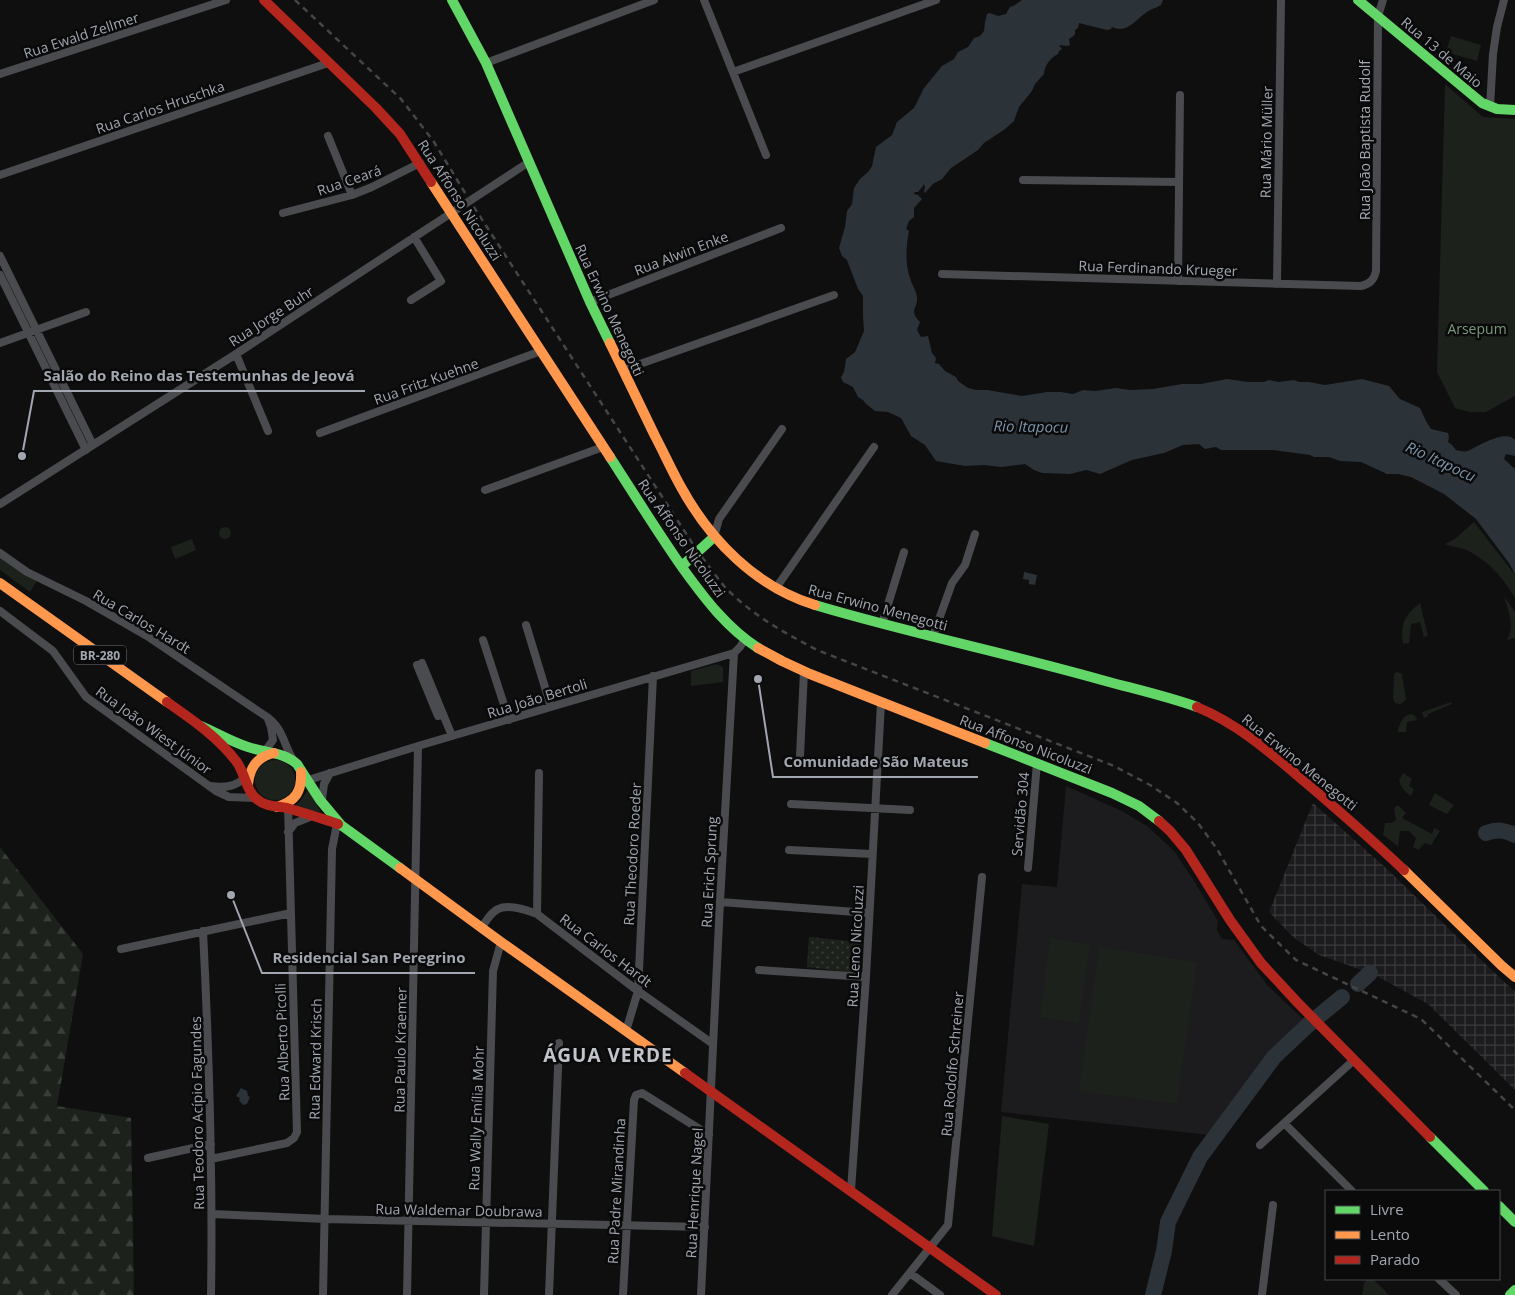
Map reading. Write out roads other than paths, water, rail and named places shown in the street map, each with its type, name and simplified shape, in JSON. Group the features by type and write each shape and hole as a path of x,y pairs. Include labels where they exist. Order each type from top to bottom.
{"main road":[{"name":"Rua Affonso Nicoluzzi","path":"264,0 389,120 400,134 682,566 720,615 745,639 767,653 804,671 1037,763 1122,798 1150,813 1175,836 1190,855 1213,894 1251,949 1272,974 1483,1190"},
{"name":"Rua Erwino Menegotti","path":"452,0 486,63 590,302 623,370 686,497 714,537 756,575 801,601 851,616 1077,673 1189,704 1220,717 1251,738 1326,800 1416,879 1515,977"},
{"name":"Rua 13 de Maio","path":"1358,0 1482,103 1497,109 1515,110"},
{"path":"682,566 714,537"},
{"name":"BR-280","path":"0,583 201,726 230,754 240,767 248,778 250,791 255,798"},
{"name":"BR-280","path":"201,726 241,745 286,755 293,760"},
{"path":"248,778 252,767 257,761 270,752"},
{"path":"293,760 303,779 339,825"},
{"path":"285,806 297,796 303,779"},
{"path":"255,798 268,806 285,806 339,825 996,1295"},
{"path":"1500,1207 1515,1222"},
{"path":"1510,1295 1515,1290"}],"street":[{"name":"Rua Ewald Zellmer","path":"0,74 226,0"},
{"path":"486,63 654,0"},
{"path":"704,0 766,155"},
{"path":"733,72 936,0"},
{"name":"Rua Mário Müller","path":"1277,284 1281,0"},
{"name":"Rua João Baptista Rudolf","path":"1372,281 1376,270 1378,16 1383,0"},
{"path":"1490,107 1493,54 1504,0"},
{"name":"Rua Carlos Hruschka","path":"0,174 328,63"},
{"path":"1178,281 1180,95"},
{"path":"328,136 352,195"},
{"name":"Rua Jorge Buhr","path":"0,504 236,354 529,162"},
{"name":"Rua Ceará","path":"283,213 352,195 420,163"},
{"path":"1023,180 1179,182"},
{"name":"Rua Alwin Enke","path":"590,302 781,228"},
{"path":"411,300 441,282 414,237"},
{"path":"0,256 86,450"},
{"name":"Rua Ferdinando Krueger","path":"942,274 1361,286 1372,281"},
{"path":"0,275 33,332 93,446"},
{"path":"623,370 834,295"},
{"path":"0,343 86,312"},
{"name":"Rua Fritz Kuehne","path":"320,433 541,351"},
{"path":"236,354 268,432"},
{"path":"714,537 719,519 782,429"},
{"path":"776,588 874,446"},
{"path":"485,490 604,447"},
{"path":"933,636 952,583 966,565 975,534"},
{"path":"882,624 904,552"},
{"name":"Rua Carlos Hardt","path":"0,553 27,572 70,593 147,636 267,717 281,731 293,760"},
{"name":"Rua João Wiest Júnior","path":"0,611 53,651 86,697 208,786 229,797 255,798"},
{"path":"526,625 552,707"},
{"path":"734,653 745,639"},
{"path":"483,640 509,720"},
{"name":"Rua João Bertoli","path":"303,779 330,773 734,653"},
{"name":"Rua Erich Sprung","path":"711,1092 734,653"},
{"path":"419,664 450,737"},
{"path":"800,756 804,671"},
{"name":"Rua Theodoro Roeder","path":"626,1031 638,991 653,676"},
{"name":"Rua Leno Nicoluzzi","path":"851,1190 882,703"},
{"path":"267,717 273,740 270,752"},
{"name":"Rua Paulo Kraemer","path":"407,1295 418,746"},
{"name":"Servidão 304","path":"1028,868 1037,763"},
{"path":"322,803 324,785 330,773"},
{"path":"537,914 539,773"},
{"name":"Rua João Wiest Júnior","path":"208,786 229,787 248,778"},
{"path":"791,804 910,810"},
{"name":"Rua Alberto Picolli","path":"211,1159 287,1143 294,1138 297,1132 291,913 288,832 285,806"},
{"path":"288,832 297,822 317,817"},
{"name":"Rua Edward Krisch","path":"323,1295 332,849 339,825"},
{"path":"788,850 872,854"},
{"name":"Rua Rodolfo Schreiner","path":"892,1295 948,1225 982,877"},
{"path":"720,902 869,913"},
{"name":"Rua Carlos Hardt","path":"482,927 499,908 524,909 537,914 638,991 713,1044"},
{"path":"120,949 291,913"},
{"name":"Rua Teodoro Acípio Fagundes","path":"203,931 209,1039 212,1214 211,1295"},
{"name":"Rua Wally Emília Mohr","path":"484,1295 493,980 496,956 501,942"},
{"path":"759,970 866,977"},
{"path":"549,1295 559,1044"},
{"path":"1260,1145 1354,1060"},
{"name":"Rua Henrique Nagel","path":"701,1295 711,1092"},
{"name":"Rua Padre Mirandinha","path":"623,1295 634,1100 636,1095 642,1093 709,1135"},
{"path":"1285,1124 1351,1190"},
{"path":"148,1158 211,1144"},
{"path":"1262,1295 1273,1204"},
{"name":"Rua Waldemar Doubrawa","path":"212,1214 325,1219 705,1227"},
{"path":"910,1273 940,1295"},
{"path":"1441,1280 1456,1295"}],"water":[{"name":"Rio Itapocu","path":"1022,0 1163,0 1161,5 1122,29 1112,27 1107,30 1079,23 1078,28 1075,30 1075,35 1069,39 1070,45 1059,45 1062,49 1048,62 1044,74 1019,107 1014,121 984,143 978,150 951,168 942,179 933,184 925,193 925,186 923,184 918,192 915,192 914,194 922,199 914,208 914,217 909,221 906,229 909,231 907,267 917,297 914,312 920,322 917,330 921,337 928,336 932,353 936,358 935,363 939,364 945,371 956,377 958,381 968,388 1022,396 1047,392 1073,394 1083,390 1095,391 1116,388 1130,390 1153,389 1227,379 1248,382 1294,380 1325,385 1362,379 1389,386 1400,399 1420,408 1431,429 1448,433 1448,442 1456,450 1468,451 1499,437 1511,437 1515,440 1515,456 1506,454 1504,459 1515,469 1515,574 1476,519 1444,494 1411,477 1387,474 1361,462 1340,461 1329,457 1314,457 1273,450 1221,450 1216,447 1205,449 1199,444 1183,445 1164,453 1132,460 1100,474 1086,470 1070,474 1042,473 1025,464 1001,467 984,465 965,466 936,461 925,445 911,436 901,418 888,412 875,411 858,397 853,387 843,382 841,377 844,372 846,359 855,352 864,331 863,296 858,289 847,260 842,256 839,248 847,211 852,204 854,188 872,166 876,147 892,135 897,122 914,108 924,88 942,66 954,59 958,52 968,47 974,38 980,36 984,31 987,14 990,13 998,16 1006,14 1010,7"},
{"path":"1024,572 1037,575 1035,585 1029,584 1029,580 1023,579"},
{"path":"241,1088 247,1091 250,1097 247,1104 243,1105 239,1100 240,1098 236,1096"}],"waterway":[{"path":"1486,833 1501,831 1515,835"},
{"path":"1358,984 1370,973"},
{"path":"1153,1295 1164,1251 1168,1222 1200,1157 1274,1057 1342,997"}],"railway":[{"path":"295,0 401,99 434,142 470,201 698,552 734,596 768,622 817,650 1114,766 1150,785 1177,803 1198,823 1217,849 1261,926 1296,960 1421,1019 1515,1110"}],"place":[{"name":"Salão do Reino das Testemunhas de Jeová","path":"22,456"},
{"name":"Comunidade São Mateus","path":"758,679"},
{"name":"Residencial San Peregrino","path":"231,895"}],"district":[{"name":"ÁGUA VERDE","path":"608,1055"}],"park label":[{"name":"Arsepum","path":"1477,328"}]}
